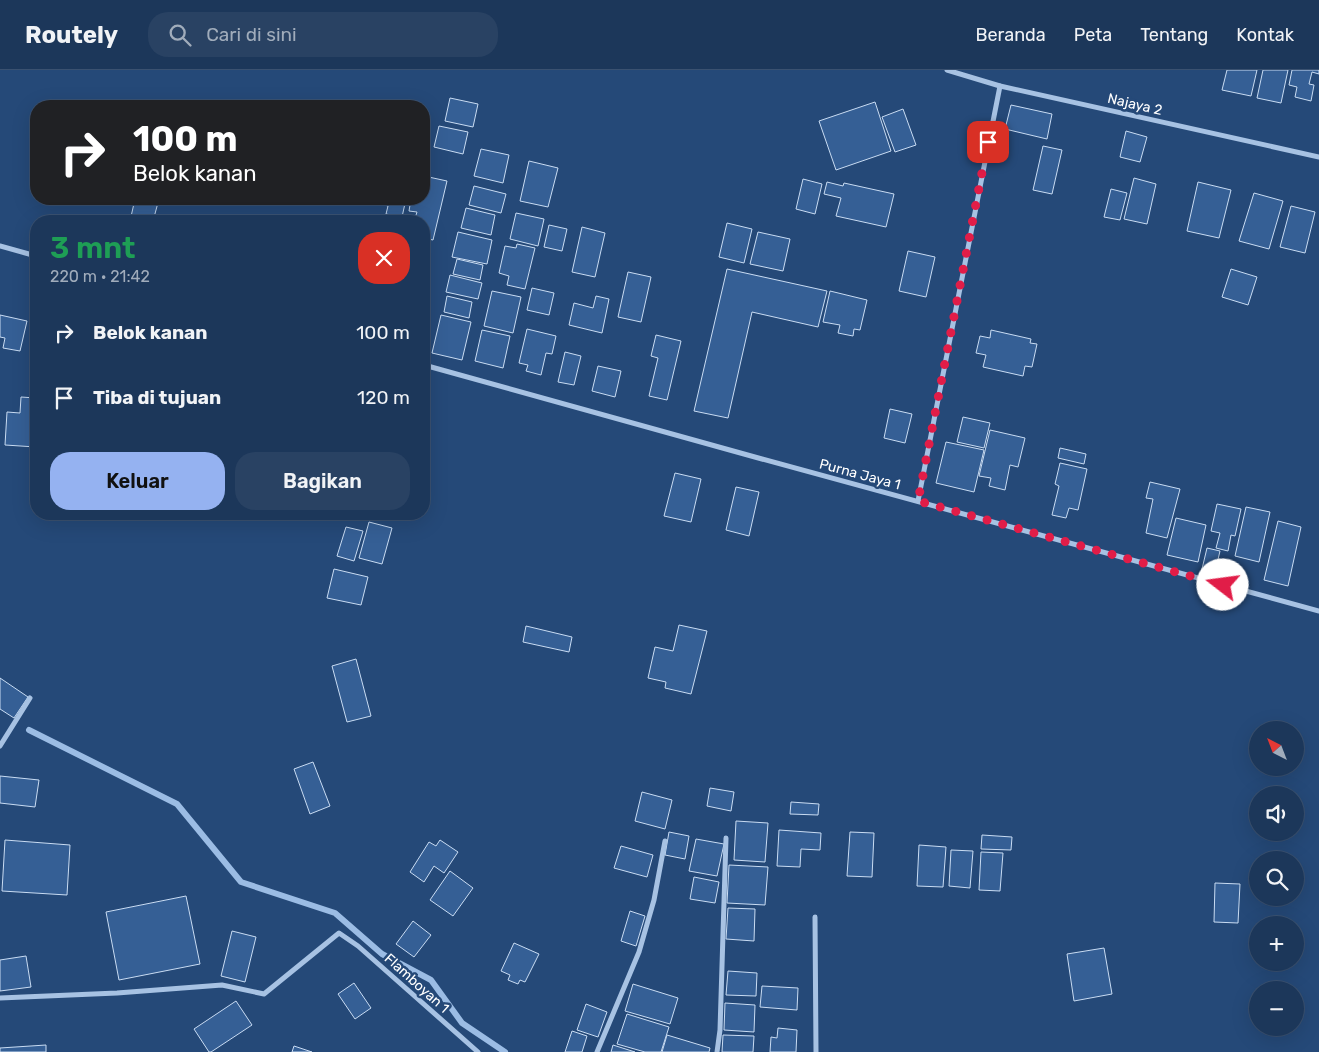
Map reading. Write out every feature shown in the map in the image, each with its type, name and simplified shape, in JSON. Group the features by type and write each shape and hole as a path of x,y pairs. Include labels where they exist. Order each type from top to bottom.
{"street":[{"name":"Najaya 2","path":"948,70 1000,86 1319,157"},
{"path":"918,501 1000,86"},
{"path":"0,246 30,254"},
{"name":"Purna Jaya 1","path":"430,367 1319,611"},
{"path":"1,745 30,698"},
{"path":"717,1052 720,1030 726,838"},
{"path":"597,1052 639,952 654,900 665,841"},
{"path":"815,917 816,1052"},
{"name":"Flamboyan 1","path":"0,998 222,985 264,994 339,933 358,946 478,1052"}],"building":[{"path":"1227,70 1257,70 1251,96 1222,90"},
{"path":"1263,70 1288,70 1281,103 1257,98"},
{"path":"1292,70 1319,70 1319,74 1312,72 1309,84 1314,85 1311,101 1295,97 1297,87 1289,85"},
{"path":"450,98 478,104 473,127 445,121"},
{"path":"875,102 891,151 836,170 819,121"},
{"path":"1011,105 1052,114 1047,139 1005,129"},
{"path":"903,109 916,145 895,152 882,117"},
{"path":"439,126 468,132 463,154 434,147"},
{"path":"1126,131 1147,137 1140,162 1120,157"},
{"path":"1043,146 1062,150 1052,194 1033,190"},
{"path":"481,149 509,155 503,183 474,176"},
{"path":"529,161 558,168 548,207 520,201"},
{"path":"430,177 447,181 433,240 430,239 430,215 416,215 417,212 409,211 410,205 430,205"},
{"path":"1134,178 1156,184 1147,224 1124,219"},
{"path":"803,179 822,184 815,214 796,209"},
{"path":"827,182 843,186 844,183 894,194 886,227 836,216 841,198 824,194"},
{"path":"1198,182 1231,190 1219,238 1187,231"},
{"path":"474,186 506,194 501,213 469,205"},
{"path":"1111,189 1127,193 1120,220 1104,217"},
{"path":"1254,193 1283,201 1269,249 1239,241"},
{"path":"134,205 157,205 155,215 131,215"},
{"path":"384,205 405,205 402,215 386,214 388,206"},
{"path":"1291,206 1315,212 1305,253 1280,247"},
{"path":"466,208 495,215 491,235 461,228"},
{"path":"516,213 544,219 538,246 510,239"},
{"path":"727,223 752,229 744,263 719,257"},
{"path":"549,225 567,229 562,251 544,247"},
{"path":"582,227 605,233 595,277 572,272"},
{"path":"458,232 492,240 487,264 452,257"},
{"path":"758,232 790,239 783,271 750,264"},
{"path":"517,244 535,248 525,289 507,285 509,276 499,273 505,246 516,248"},
{"path":"908,251 935,257 926,297 899,291"},
{"path":"457,259 483,265 480,280 453,274"},
{"path":"727,269 827,291 818,327 752,312 728,418 694,411"},
{"path":"1231,269 1257,277 1248,305 1222,297"},
{"path":"628,272 651,277 641,322 618,317"},
{"path":"450,275 482,283 478,299 446,292"},
{"path":"532,288 554,293 549,315 527,310"},
{"path":"492,291 521,297 513,333 484,326"},
{"path":"830,291 867,300 860,330 854,329 853,336 838,333 840,325 823,322"},
{"path":"447,296 472,302 469,318 444,312"},
{"path":"596,296 609,299 602,333 569,325 574,303 593,308"},
{"path":"0,315 27,321 20,351 3,348 5,338 0,337"},
{"path":"441,315 471,322 462,360 432,353"},
{"path":"527,329 556,336 552,354 546,353 541,375 526,371 528,365 519,363"},
{"path":"482,330 510,336 503,368 475,361"},
{"path":"991,330 1031,339 1030,343 1037,344 1032,367 1025,366 1023,376 983,367 986,355 976,353 980,336 990,338"},
{"path":"656,335 681,341 667,400 649,396 658,358 651,356"},
{"path":"565,352 581,356 574,385 558,382"},
{"path":"598,366 621,371 615,397 592,391"},
{"path":"21,397 30,398 30,447 5,445 7,412 20,413"},
{"path":"890,409 912,414 905,443 884,438"},
{"path":"963,417 990,423 984,448 957,442"},
{"path":"990,430 1025,438 1018,467 1010,465 1005,490 989,486 991,478 979,476"},
{"path":"946,442 984,450 974,492 936,483"},
{"path":"1060,448 1086,454 1084,464 1058,458"},
{"path":"1060,463 1087,469 1078,510 1069,508 1066,518 1052,515 1059,486 1055,484"},
{"path":"675,473 701,479 691,522 664,516"},
{"path":"1150,482 1180,489 1167,538 1146,533 1153,499 1146,498"},
{"path":"736,487 759,492 749,536 726,530"},
{"path":"1217,504 1241,509 1235,536 1231,535 1228,551 1216,548 1220,533 1211,531"},
{"path":"1246,507 1270,512 1259,562 1235,556"},
{"path":"1176,518 1206,525 1198,562 1167,555"},
{"path":"1278,521 1301,527 1288,586 1264,580"},
{"path":"369,522 392,528 382,564 359,558"},
{"path":"346,527 363,531 354,561 337,556"},
{"path":"1207,548 1220,551 1215,572 1202,569"},
{"path":"334,569 368,577 361,605 327,598"},
{"path":"679,625 707,631 691,694 665,688 666,682 648,678 655,647 673,651"},
{"path":"526,626 572,637 569,652 523,642"},
{"path":"356,659 371,716 347,722 332,666"},
{"path":"0,678 28,697 14,718 0,709"},
{"path":"313,762 330,806 310,814 294,769"},
{"path":"0,776 39,780 35,807 0,803"},
{"path":"710,788 734,792 731,811 707,806"},
{"path":"642,792 672,800 665,829 635,821"},
{"path":"791,802 819,804 818,815 790,814"},
{"path":"736,821 768,823 765,862 734,860"},
{"path":"779,830 821,833 820,850 801,849 800,867 777,866"},
{"path":"669,832 689,836 685,859 665,855"},
{"path":"850,832 874,833 872,877 847,876"},
{"path":"982,835 1012,837 1011,850 981,849"},
{"path":"696,839 724,844 717,876 689,871"},
{"path":"5,840 70,845 67,895 2,891"},
{"path":"440,840 458,852 444,873 434,866 424,882 410,872 429,842 436,846"},
{"path":"919,845 946,847 943,887 917,886"},
{"path":"621,846 653,855 647,877 614,868"},
{"path":"951,850 973,851 970,888 949,886"},
{"path":"981,852 1003,853 1000,891 979,890"},
{"path":"729,865 768,867 765,905 727,903"},
{"path":"450,871 473,888 453,916 430,900"},
{"path":"694,877 719,882 715,903 690,899"},
{"path":"1215,883 1240,884 1238,923 1214,922"},
{"path":"186,896 200,964 119,980 106,912"},
{"path":"728,908 755,909 754,941 726,939"},
{"path":"630,911 645,916 636,946 621,941"},
{"path":"413,921 431,935 414,957 396,944"},
{"path":"232,931 256,937 245,982 221,976"},
{"path":"514,943 539,954 525,982 520,980 518,984 508,980 510,975 501,971"},
{"path":"1104,948 1112,994 1074,1001 1067,954"},
{"path":"26,956 31,987 0,991 0,960"},
{"path":"728,971 757,973 756,996 726,995"},
{"path":"354,983 371,1008 355,1019 338,994"},
{"path":"633,984 678,998 670,1024 625,1011"},
{"path":"762,986 798,988 797,1010 760,1007"},
{"path":"236,1001 252,1025 209,1052 194,1029"},
{"path":"725,1003 755,1005 754,1032 724,1030"},
{"path":"586,1004 607,1012 598,1037 577,1030"},
{"path":"627,1014 669,1027 661,1052 645,1052 617,1044"},
{"path":"778,1028 797,1030 796,1052 770,1052 771,1037 777,1038"},
{"path":"572,1031 587,1036 582,1052 565,1052"},
{"path":"667,1035 710,1048 709,1052 662,1052"},
{"path":"723,1035 754,1036 753,1052 722,1052"},
{"path":"46,1045 46,1052 0,1052 0,1048"},
{"path":"613,1045 635,1052 611,1052"},
{"path":"294,1046 312,1052 292,1052"}],"waterway":[{"path":"29,730 177,804 241,882 335,913 382,954 431,980 462,1023 505,1052"}],"route":[{"path":"988,142 918,501 1223,585"}]}
